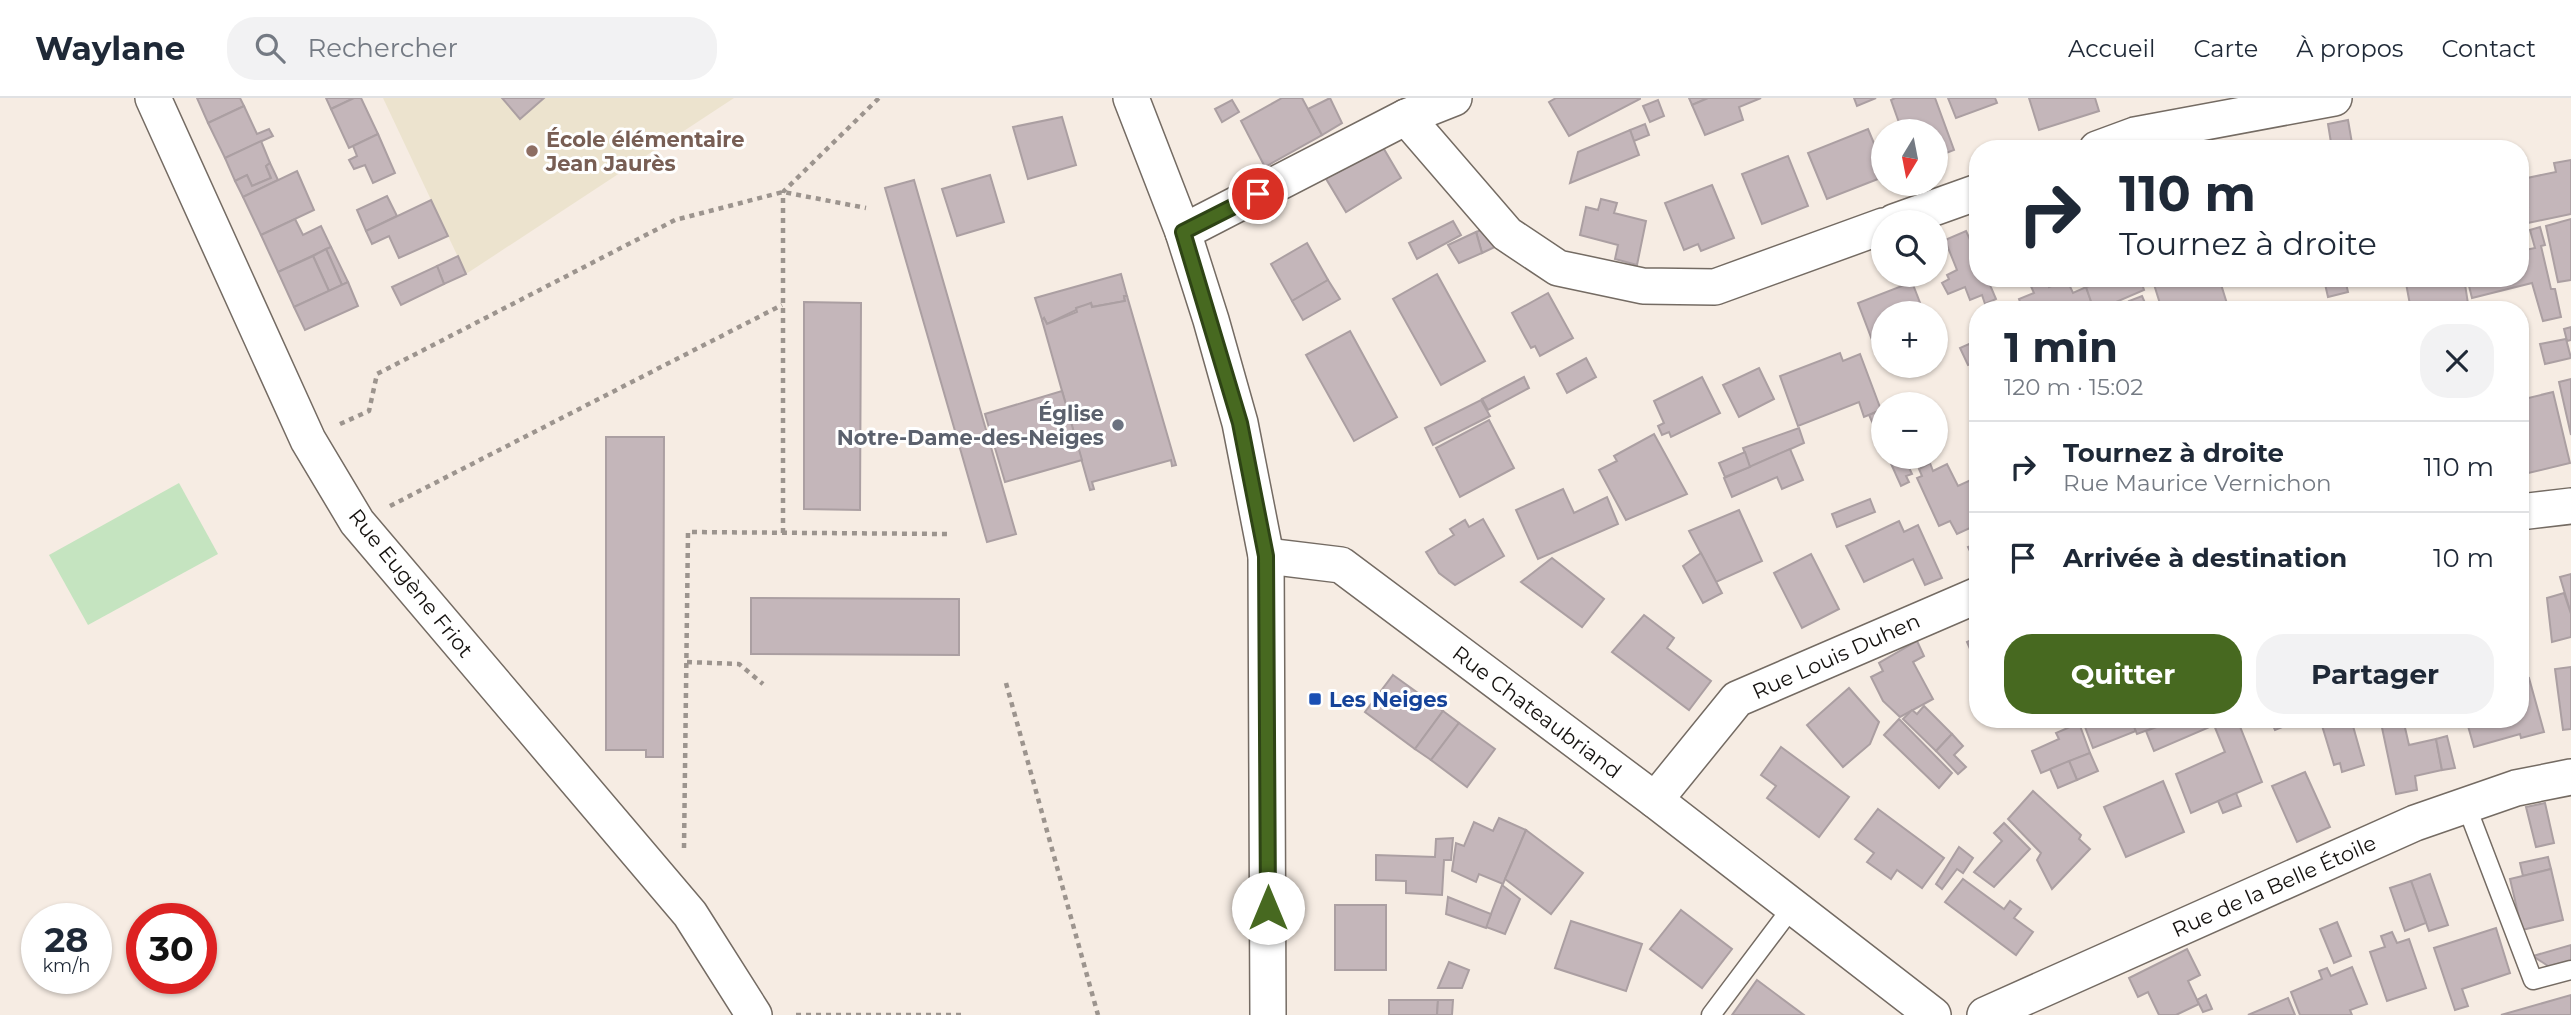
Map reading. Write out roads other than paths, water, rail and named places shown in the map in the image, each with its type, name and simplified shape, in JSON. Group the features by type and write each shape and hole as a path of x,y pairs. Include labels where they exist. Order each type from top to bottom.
{"street":[{"name":"Rue Eugène Friot","path":"153,98 308,440 357,522 690,914 754,1015"},
{"path":"1131,98 1183,232 1240,423 1266,556 1268,1015"},
{"path":"1183,232 1406,117 1454,98"},
{"path":"2121,140 2135,135 2334,98"},
{"path":"1406,117 1507,234 1558,268 1643,286 1715,287 1871,230"},
{"path":"1928,210 1969,195"},
{"path":"2529,511 2571,506"},
{"name":"Rue Chateaubriand","path":"1266,556 1341,565 1655,800 1933,1015"},
{"name":"Rue Louis Duhen","path":"1655,800 1737,699 1969,598"},
{"name":"Rue de la Belle Étoile","path":"1985,1015 2415,823 2516,788 2571,777"}],"lane":[{"path":"2466,805 2533,980 2571,970"},
{"path":"1711,1015 1793,906"}],"place":[{"name":"École élémentaire Jean Jaurès","path":"532,151"},
{"name":"Église Notre-Dame-des-Neiges","path":"1118,425"},
{"name":"Les Neiges","path":"1315,699"}]}
